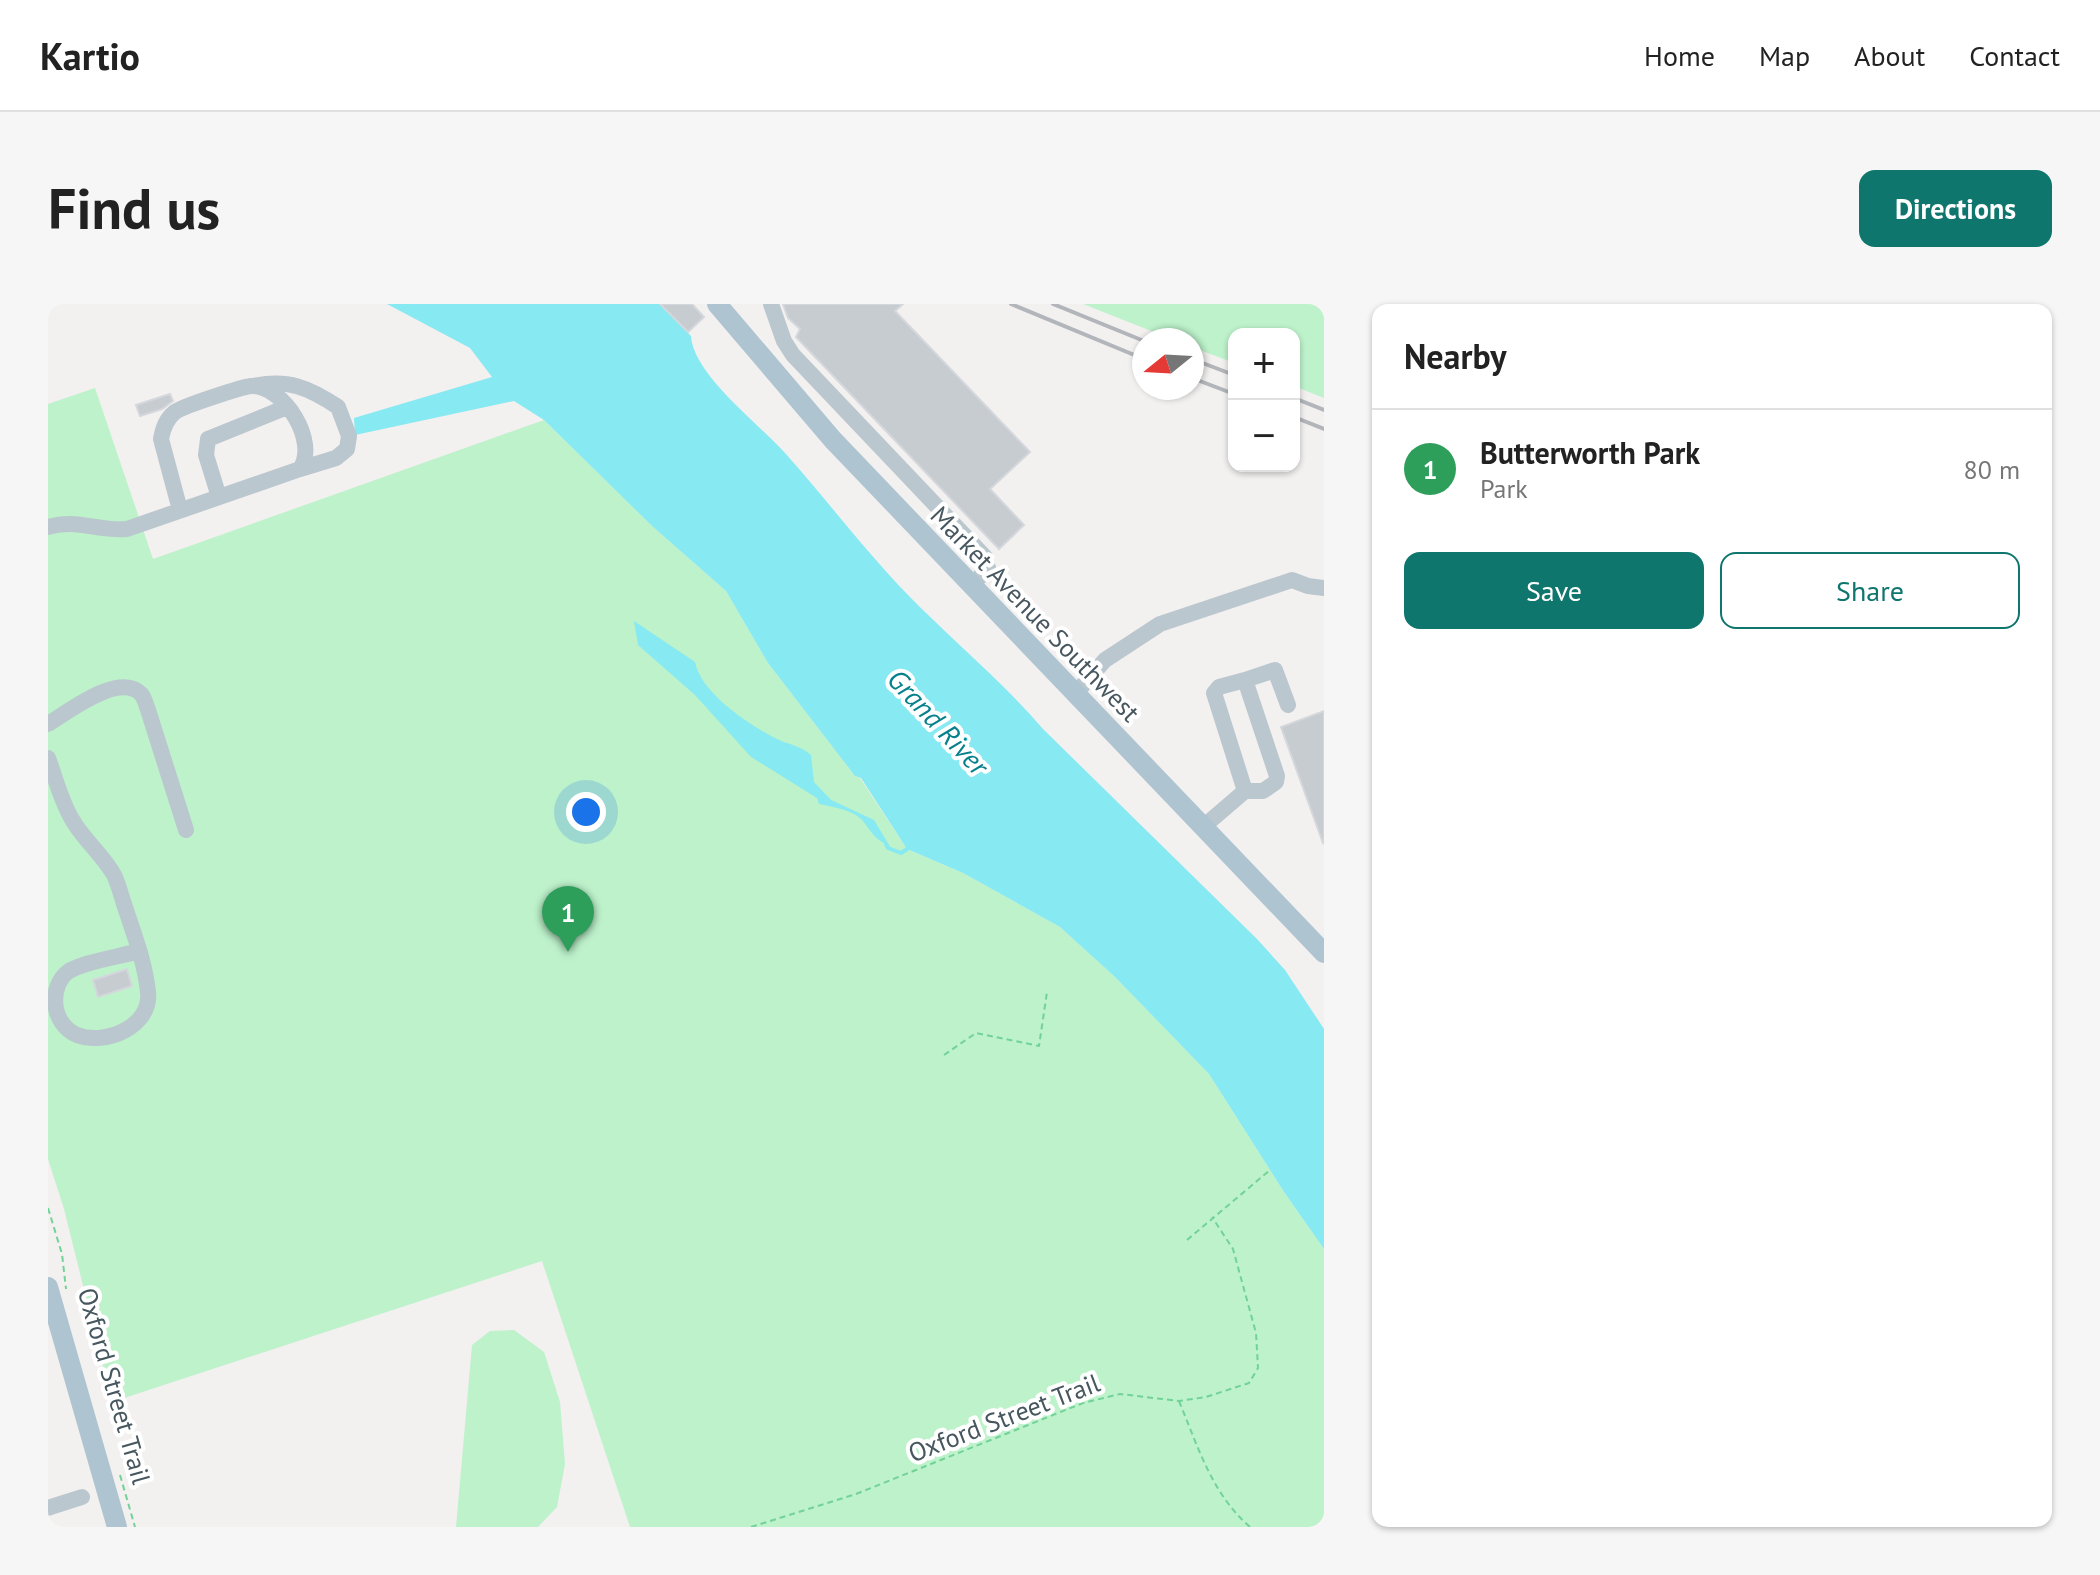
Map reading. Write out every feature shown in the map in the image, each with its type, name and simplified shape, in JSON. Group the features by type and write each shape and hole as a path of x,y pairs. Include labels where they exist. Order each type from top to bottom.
{"main road":[{"name":"Market Avenue Southwest","path":"717,304 833,440 1324,953"},
{"path":"48,1287 117,1527"}],"lane":[{"path":"771,304 784,341 793,355 985,557 988,568 971,586"},
{"path":"48,527 66,523 116,531 127,529 336,458 347,449 349,436 338,407 309,391 277,381 182,408 166,422 161,439 180,510"},
{"path":"251,386 276,396 299,424 305,439 306,455 300,469"},
{"path":"219,497 206,455 208,439 287,407"},
{"path":"1075,694 1105,660 1160,624 1292,580 1324,588"},
{"path":"1245,791 1214,693 1219,687 1275,670 1288,705"},
{"path":"1203,827 1245,791 1263,791 1276,782 1277,776 1245,680"},
{"path":"48,724 109,689 129,687 136,690 143,696 186,830"},
{"path":"48,758 73,821 114,875 145,968 149,1002 146,1014 139,1022 129,1029 101,1037 77,1034 63,1024 51,997 59,979 69,971 139,951"},
{"path":"48,1508 82,1497"},
{"path":"48,1519 51,1527"}],"path":[{"path":"944,1055 976,1033 1039,1046 1047,992"},
{"path":"1187,1240 1270,1170"},
{"name":"Oxford Street Trail","path":"48,1208 62,1254 67,1297"},
{"name":"Oxford Street Trail","path":"751,1527 856,1494 1107,1396 1120,1394 1179,1401 1206,1397 1249,1383 1258,1368 1257,1341 1247,1294 1233,1249 1212,1217"},
{"path":"1179,1401 1214,1485 1230,1508 1250,1527"},
{"name":"Oxford Street Trail","path":"117,1465 135,1527"}],"green space":[{"path":"1083,304 1324,304 1324,398 1300,388 1300,328 1228,328 1228,361 1204,352 1204,328 1144,328"},
{"path":"95,388 153,559 544,420 652,526 726,591 768,663 855,776 860,778 907,849 963,873 1060,927 1115,977 1209,1074 1324,1249 1324,1527 630,1527 542,1261 112,1402 64,1209 48,1159 48,404"},
{"path":"514,1330 544,1352 560,1402 565,1464 557,1507 538,1527 456,1527 472,1345 490,1331"}],"water":[{"name":"Grand River","path":"387,304 660,304 691,336 695,351 715,382 785,453 893,579 1285,970 1324,1029 1324,1249 1209,1074 1115,977 1060,927 963,873 907,849 861,778 855,776 768,663 726,591 652,526 544,420 514,401 355,435 354,418 492,377 470,348"},
{"path":"634,621 695,662 706,685 740,717 811,755 814,782 831,800 874,820 889,845 876,837 857,816 819,804 817,798 751,757 695,695 638,645"}],"building":[{"path":"660,304 692,304 704,317 688,332"},
{"path":"783,304 903,304 895,311 1030,452 990,489 1024,525 999,549 796,337 800,329 788,318"},
{"path":"170,394 173,401 162,409 140,416 136,405"},
{"path":"1324,711 1324,842 1323,843 1281,727"},
{"path":"127,969 132,986 98,997 93,980"}],"waterway":[{"path":"886,844 888,848 901,853 907,849"}],"railway":[{"path":"1011,304 1132,354"},
{"path":"1053,304 1132,336"},
{"path":"1204,364 1228,373"},
{"path":"1204,383 1228,392"},
{"path":"1299,400 1324,410"},
{"path":"1300,419 1324,429"}],"place":[{"name":"Butterworth Park","path":"568,952"}]}
